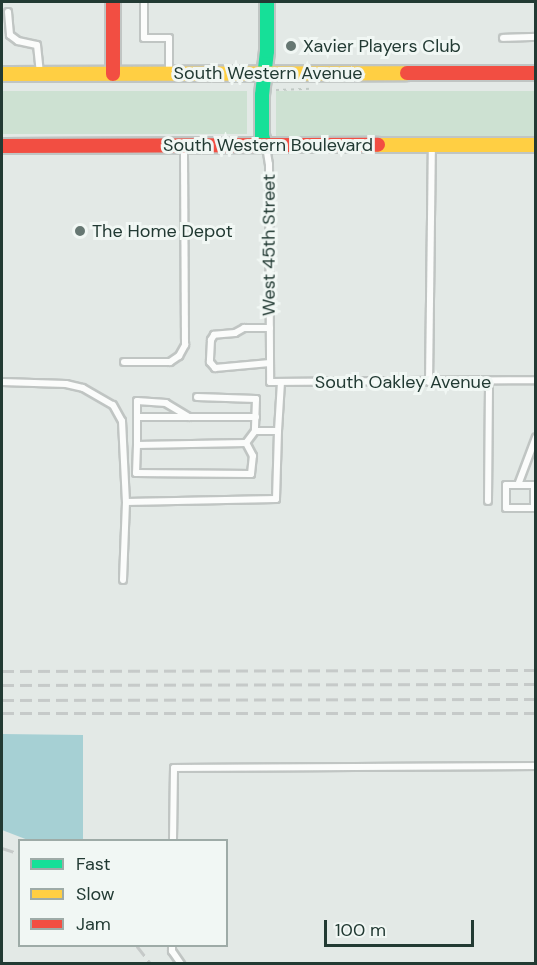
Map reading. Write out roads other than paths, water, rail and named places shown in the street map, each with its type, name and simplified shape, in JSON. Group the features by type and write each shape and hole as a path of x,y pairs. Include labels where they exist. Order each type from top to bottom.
{"street":[{"path":"113,2 113,74"},
{"name":"West 45th Street","path":"266,146 262,136 263,74 267,51 267,2"},
{"name":"South Western Avenue","path":"2,74 536,73"},
{"name":"South Western Boulevard","path":"2,146 536,145"}],"lane":[{"path":"144,2 144,38 169,38 170,74"},
{"path":"8,12 10,35 18,41 37,45 40,74"},
{"path":"503,38 536,38"},
{"path":"124,362 170,362 179,356 185,345 184,145"},
{"path":"429,382 432,145"},
{"name":"West 45th Street","path":"266,146 269,164 270,382"},
{"path":"270,328 244,328 235,333 214,335 211,340 210,362 215,368 270,363"},
{"name":"South Oakley Avenue","path":"270,382 536,380"},
{"path":"488,501 489,381"},
{"path":"2,382 66,384 83,388 113,405 122,421 126,502 123,580"},
{"path":"126,502 276,499 281,382"},
{"path":"198,397 256,399 255,431 246,443"},
{"path":"189,417 166,403 137,401 136,473 251,474 252,456 246,443"},
{"path":"137,417 256,417"},
{"path":"255,431 278,431"},
{"path":"518,485 536,437"},
{"path":"137,445 246,443"},
{"path":"506,485 518,485 534,485 534,508 506,508 506,485"},
{"path":"173,839 174,768 536,766"},
{"path":"172,947 172,951 182,963"}],"water":[{"path":"2,734 83,735 83,839 25,839 2,830"}],"railway":[{"path":"2,671 536,670"},
{"path":"2,685 536,684"},
{"path":"2,700 536,699"},
{"path":"2,713 536,713"},
{"path":"2,848 18,853"},
{"path":"138,947 151,964"}],"place":[{"name":"Xavier Players Club","path":"291,46"},
{"name":"The Home Depot","path":"80,231"}]}
